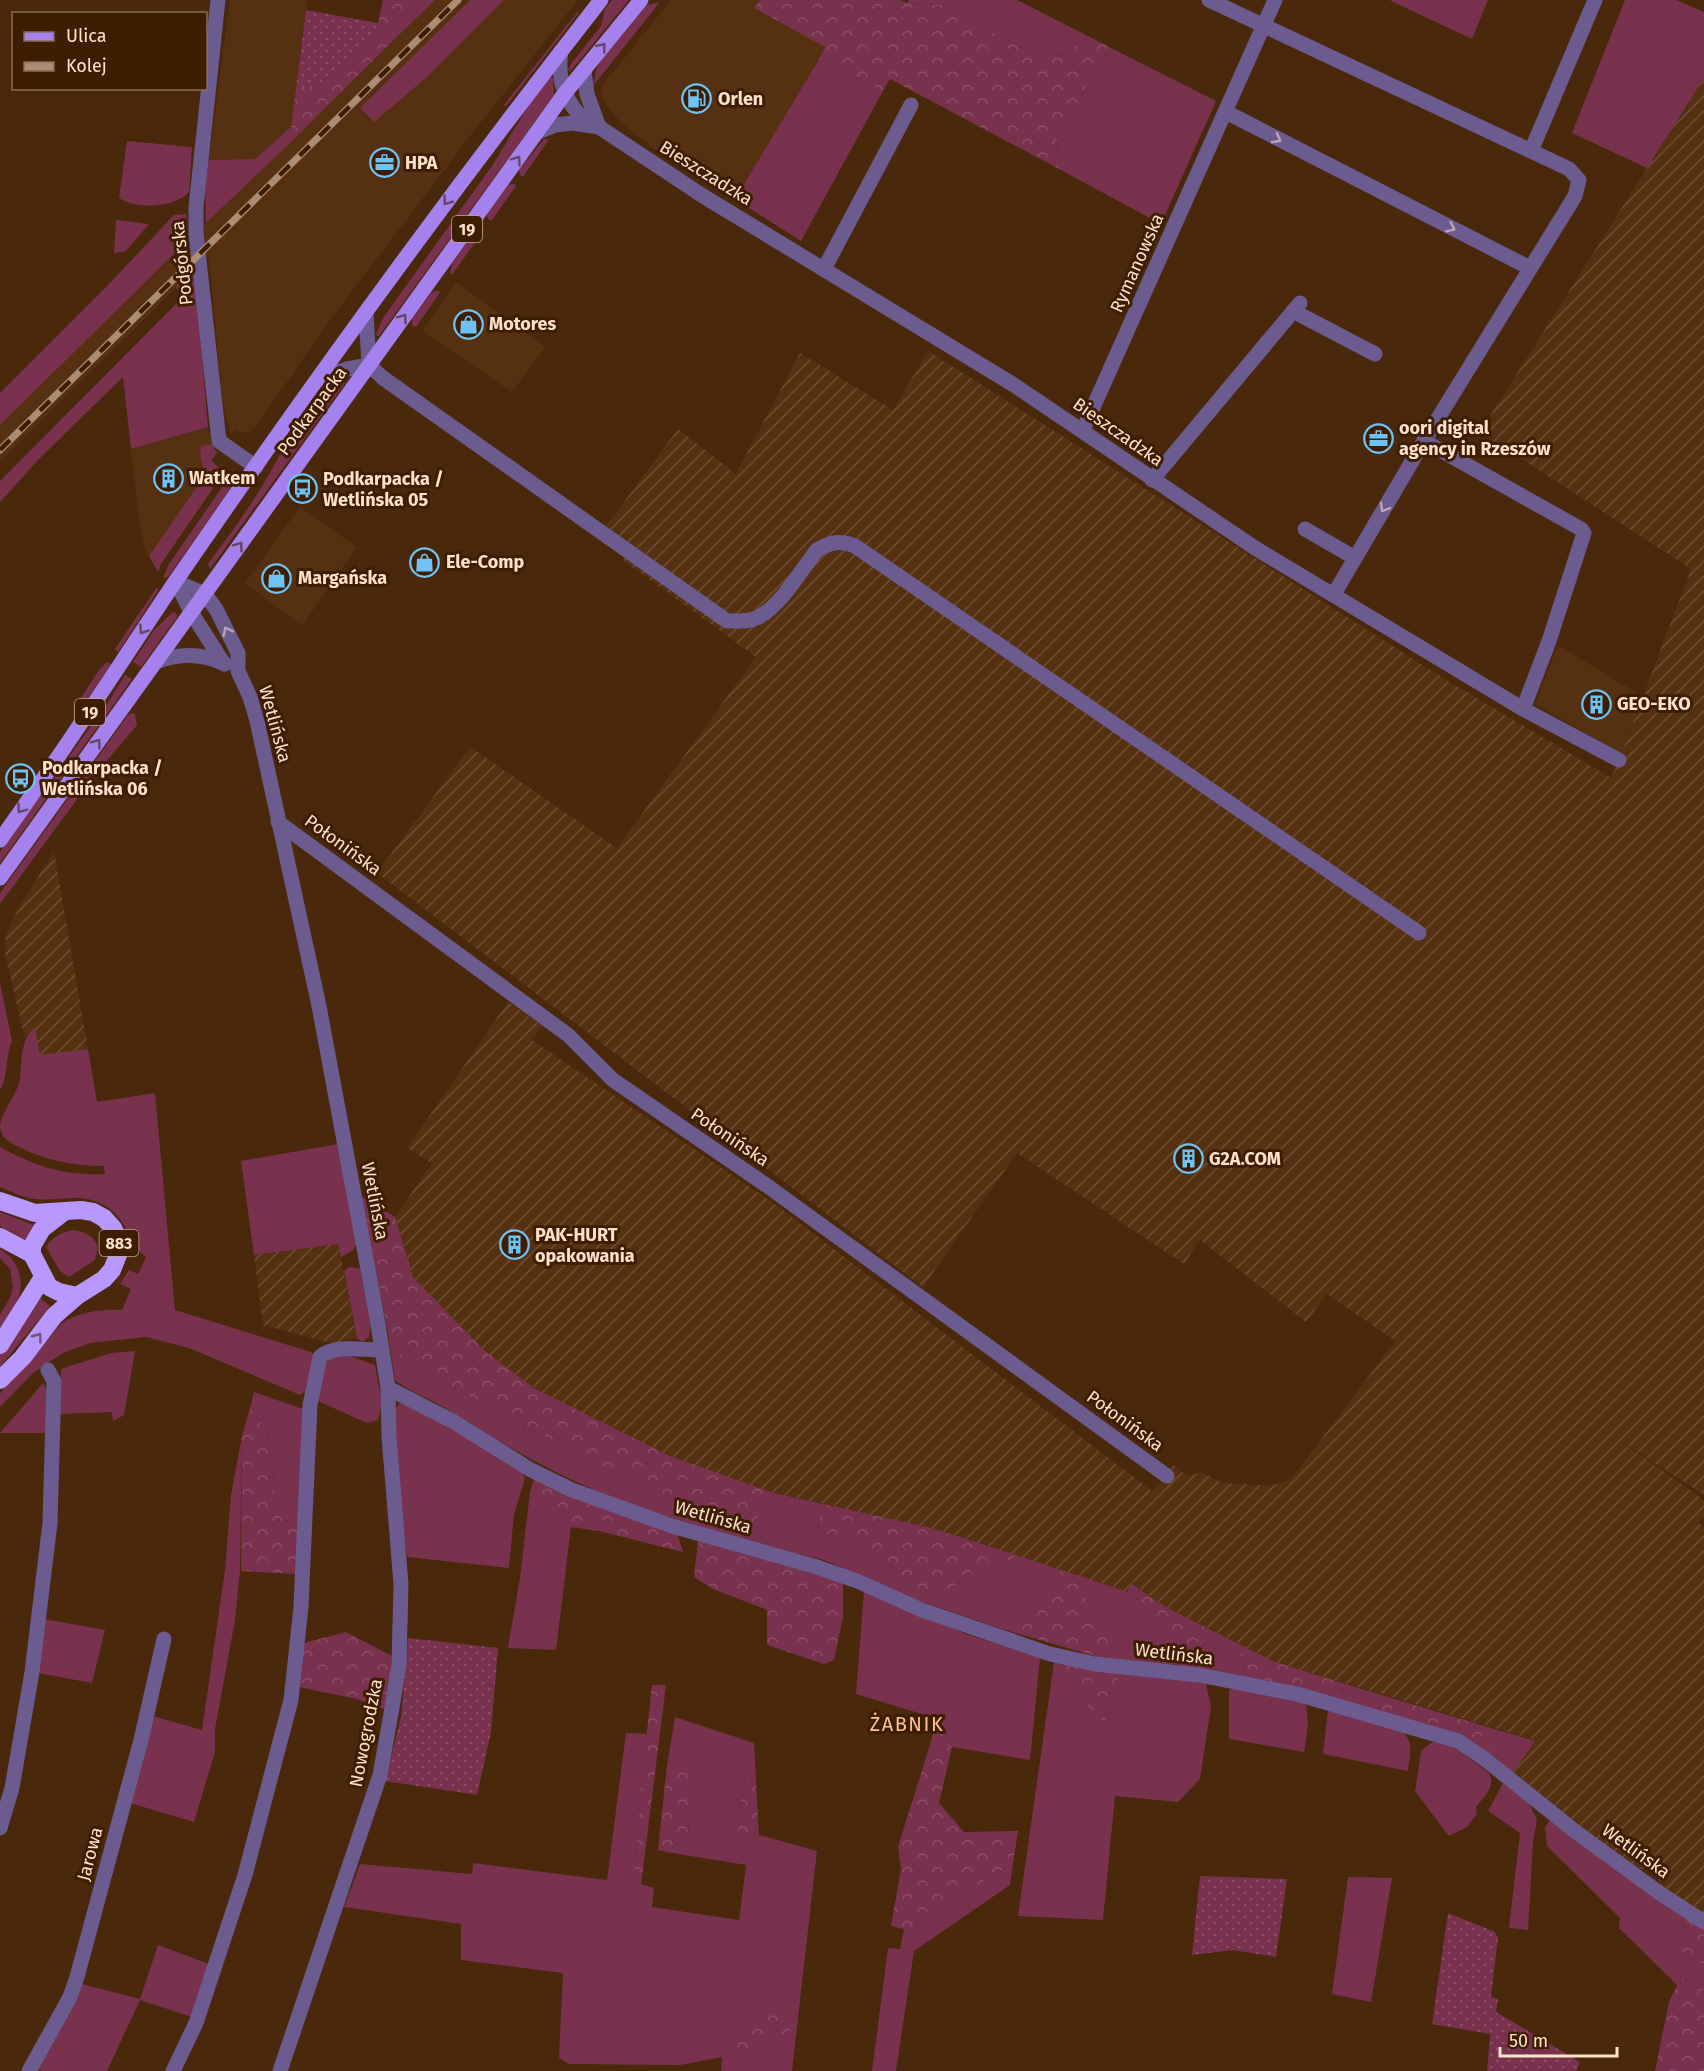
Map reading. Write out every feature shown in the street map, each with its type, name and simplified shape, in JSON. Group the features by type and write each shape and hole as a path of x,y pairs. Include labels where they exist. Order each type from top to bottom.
{"highway":[{"name":"883","path":"0,1201 34,1213 81,1209 93,1212 104,1218 115,1233 120,1250 112,1270 104,1279 77,1296 54,1316 23,1357 0,1380"},
{"path":"64,1212 42,1229 32,1246 32,1254 49,1287 77,1296"},
{"path":"0,1237 32,1254"},
{"path":"0,1345 43,1278"}],"main road":[{"name":"Podkarpacka","path":"0,840 83,723 176,582 366,312 505,122 601,0"},
{"name":"Podkarpacka","path":"0,878 565,93 640,0"}],"street":[{"name":"Podgórska","path":"218,0 197,195 196,233 203,277 219,441 256,467"},
{"path":"1209,0 1569,169 1579,180 1575,195 1402,477 1334,594"},
{"name":"Rymanowska","path":"1083,430 1275,0"},
{"path":"1531,151 1595,0"},
{"path":"561,51 558,68 565,93"},
{"path":"538,132 573,123 595,126 584,70"},
{"name":"Bieszczadzka","path":"565,93 581,118 703,196 1014,385 1255,548 1522,709 1619,760"},
{"path":"824,268 911,105"},
{"path":"1226,112 1530,268"},
{"path":"1152,480 1296,307 1375,354"},
{"path":"366,312 369,365 383,378 727,621 746,621 759,617 774,605 817,550 826,544 836,542 855,546 1419,933"},
{"path":"319,379 347,369 369,365"},
{"path":"1424,441 1581,529 1584,533 1549,641 1522,709"},
{"path":"1305,529 1355,558"},
{"path":"176,582 205,594"},
{"name":"Wetlińska","path":"176,582 191,612 250,698 257,721 319,1006 388,1388 454,1422 531,1470 572,1490 672,1526 817,1567 857,1581 922,1610 1050,1654 1095,1664 1199,1675 1297,1694 1458,1741 1486,1760 1576,1832 1704,1922"},
{"name":"Wetlińska","path":"205,594 222,619 238,653 231,668"},
{"path":"156,662 172,656 185,655 214,659 231,668"},
{"name":"Połonińska","path":"278,822 568,1035 613,1080 766,1185 1167,1476"},
{"path":"173,2071 196,2023 245,1875 291,1700 301,1607 310,1405 320,1357 326,1351 381,1350"},
{"path":"0,1828 12,1788 32,1672 50,1523 54,1382 48,1370"},
{"name":"Nowogrodzka","path":"280,2071 380,1775 399,1664 401,1605 388,1437 388,1388"},
{"name":"Jarowa","path":"29,2071 70,1997 141,1740 164,1639"}],"shaded area":[{"path":"230,0 307,0 291,127 255,159 209,160"},
{"path":"435,0 470,0 360,108 374,122 426,78 504,0 578,0 470,136 331,319 256,426 249,432 236,429 231,435 222,399 209,255 0,462 0,425"},
{"path":"671,0 760,0 754,9 826,47 735,199 653,148 621,123 603,100 601,87"},
{"path":"1704,78 1704,1495 1621,1441 1704,1500 1704,1516 1698,1523 1704,1527 1704,1914 1661,1886 1658,1876 1647,1868 1637,1870 1512,1774 1534,1740 1275,1662 1166,1607 1131,1583 1127,1592 932,1528 774,1493 670,1456 534,1388 485,1351 413,1277 395,1217 432,1163 407,1148 508,1002 542,1026 532,1040 772,1202 1152,1491 1174,1465 1186,1475 1203,1473 1222,1483 1271,1486 1289,1480 1395,1341 1327,1294 1306,1322 1200,1240 1184,1264 1017,1153 923,1287 377,873 470,747 617,848 756,657 623,560 633,546 606,526 678,429 736,474 800,353 893,410 928,351 1448,681 1610,777 1616,768 1691,569 1480,432"},
{"path":"456,282 545,347 512,392 422,331"},
{"path":"208,427 212,444 201,446 200,455 205,475 149,556 144,548 131,449"},
{"path":"300,507 357,547 302,626 245,583"},
{"path":"1558,645 1643,697 1621,754 1535,704"},
{"path":"54,851 88,1049 40,1055 30,1032 25,1039 5,954 6,935 17,911"},
{"path":"338,1244 357,1338 334,1344 263,1325 254,1255"}],"green space":[{"path":"383,0 411,0 412,5 389,34 394,40 293,140 291,127 296,88 318,85 376,34"},
{"path":"411,0 435,0 394,40 389,34 412,5"},
{"path":"470,0 504,0 426,78 374,122 360,108"},
{"path":"612,0 629,0 570,72 568,70 571,64 601,26 605,9"},
{"path":"760,0 900,0 907,3 943,5 1029,52 1063,56 1088,36 1109,47 1057,138 1059,169 890,79 883,91 819,59 825,47 754,8"},
{"path":"909,0 1017,0 1088,36 1063,56 1029,52 943,5 907,3"},
{"path":"1391,0 1488,0 1472,39"},
{"path":"1625,0 1676,0 1704,12 1704,78 1647,168 1572,133"},
{"path":"660,2 593,86 600,62 647,5"},
{"path":"306,10 378,23 376,34 318,85 296,88"},
{"path":"578,11 578,14 506,106 503,106"},
{"path":"1109,47 1216,101 1161,224 1059,169 1057,138"},
{"path":"819,59 883,91 801,241 735,199"},
{"path":"550,77 553,78 554,95 377,336 383,318 492,166 533,98"},
{"path":"291,127 293,140 206,223 205,184 209,160 255,159"},
{"path":"544,139 549,139 523,177 519,170"},
{"path":"127,141 192,147 189,192 174,201 155,206 135,204 119,198"},
{"path":"508,185 516,186 491,221 488,219 487,214"},
{"path":"186,214 188,240 0,425 0,393 174,215"},
{"path":"116,220 149,224 126,251 114,253"},
{"path":"483,228 484,230 452,275 450,272 452,264 476,230"},
{"path":"192,271 196,287 208,427 131,449 123,377 39,459 0,502 0,481 182,298 176,287"},
{"path":"441,291 416,327 412,325 412,319 431,293"},
{"path":"343,380 345,383 210,569 208,564 255,498 295,427 316,399"},
{"path":"212,444 217,453 211,460 220,469 222,475 161,564 158,572 149,556 205,475 200,455 201,446"},
{"path":"234,470 236,475 233,485 168,577 163,578 169,564"},
{"path":"157,587 158,591 118,652 115,649"},
{"path":"173,612 177,614 177,617 141,667 133,662 154,630"},
{"path":"107,662 111,664 80,710 73,710 99,670"},
{"path":"125,675 132,679 0,863 0,852 109,701"},
{"path":"135,714 137,725 94,776 0,904 0,893 128,715"},
{"path":"0,983 12,1041 5,1078 0,1090"},
{"path":"35,1028 40,1055 88,1049 97,1102 155,1093 175,1310 311,1352 314,1355 305,1391 300,1395 189,1348 146,1337 90,1343 63,1353 33,1373 0,1407 0,1393 62,1323 91,1312 122,1310 131,1289 120,1284 129,1270 138,1274 146,1257 135,1245 114,1212 98,1202 80,1198 45,1200 31,1198 0,1187 0,1147 25,1160 50,1168 76,1173 105,1174 104,1166 81,1165 36,1155 4,1138 1,1132 2,1119 20,1079 24,1044 30,1032"},
{"path":"338,1144 357,1244 352,1251 341,1257 338,1244 254,1255 241,1161"},
{"path":"361,1196 395,1217 413,1277 485,1351 534,1388 670,1456 774,1493 742,1540 700,1527 675,1499 589,1460 402,1360 387,1328"},
{"path":"0,1212 34,1225 26,1240 0,1226"},
{"path":"72,1230 88,1234 98,1247 95,1260 69,1277 60,1271 46,1247 57,1236"},
{"path":"0,1249 15,1264 21,1285 16,1303 0,1328 0,1315 9,1300 13,1287 10,1269 0,1258"},
{"path":"349,1267 360,1268 371,1323 369,1337 362,1342 357,1338 344,1271"},
{"path":"39,1297 50,1306 0,1367 0,1354"},
{"path":"387,1328 402,1360 589,1460 675,1499 700,1527 591,1489 526,1456 401,1384 395,1380"},
{"path":"135,1351 124,1415 113,1421 112,1412 60,1414 61,1369 111,1353"},
{"path":"347,1355 375,1365 382,1403 378,1420 367,1423 318,1401 319,1373 331,1356"},
{"path":"43,1383 47,1391 46,1433 0,1433"},
{"path":"254,1392 303,1409 298,1528 280,1516 268,1434 250,1408"},
{"path":"405,1401 522,1471 525,1479 514,1514 509,1568 407,1557 400,1500 394,1411 400,1402"},
{"path":"250,1408 268,1434 280,1516 298,1528 297,1574 241,1571 242,1436"},
{"path":"242,1436 240,1571 235,1620 215,1729 215,1752 194,1822 130,1803 153,1716 202,1730 225,1570 231,1495"},
{"path":"534,1479 579,1500 677,1533 683,1552 599,1531 571,1527 560,1508 530,1492"},
{"path":"530,1492 560,1508 571,1527 556,1650 508,1648 520,1578"},
{"path":"774,1493 828,1505 820,1510 818,1530 882,1558 900,1573 945,1598 961,1577 1007,1564 1016,1555 1061,1570 1052,1584 1002,1629 914,1599 824,1560 742,1540"},
{"path":"828,1505 932,1528 1016,1555 1007,1564 961,1577 945,1598 911,1593 900,1573 882,1558 818,1530 820,1510"},
{"path":"698,1541 843,1582 843,1618 834,1660 824,1664 767,1645 767,1610 713,1589 694,1577"},
{"path":"1061,1570 1086,1578 1080,1586 1098,1620 1117,1635 1105,1659 1002,1629 1052,1584"},
{"path":"1086,1578 1127,1592 1131,1583 1139,1589 1137,1603 1202,1649 1213,1631 1245,1647 1239,1660 1250,1678 1174,1664 1135,1664 1105,1659 1117,1635 1098,1620 1080,1586"},
{"path":"1139,1589 1166,1607 1213,1631 1202,1649 1182,1646 1164,1634 1137,1602"},
{"path":"864,1591 966,1634 1040,1658 1030,1760 952,1747 938,1719 856,1694"},
{"path":"44,1619 105,1630 92,1683 38,1673"},
{"path":"346,1632 392,1656 387,1710 357,1699 299,1687 304,1643"},
{"path":"408,1638 498,1648 491,1732 477,1795 385,1781 401,1717"},
{"path":"1245,1647 1275,1662 1346,1684 1334,1701 1250,1678 1238,1660"},
{"path":"1054,1662 1064,1663 1065,1678 1078,1690 1088,1708 1105,1722 1117,1699 1118,1674 1188,1679 1206,1684 1211,1706 1200,1779 1178,1802 1115,1796 1103,1920 1018,1916"},
{"path":"1064,1663 1118,1674 1117,1699 1105,1722 1088,1708 1078,1690 1064,1678"},
{"path":"1346,1684 1388,1697 1375,1713 1334,1701"},
{"path":"652,1685 666,1685 641,1885 631,1881 636,1863 639,1804"},
{"path":"1232,1688 1306,1701 1308,1725 1304,1752 1229,1739 1229,1691"},
{"path":"1388,1697 1498,1730 1495,1744 1485,1749 1468,1740 1468,1731 1446,1723 1412,1724 1375,1713"},
{"path":"1333,1710 1399,1729 1404,1733 1409,1743 1408,1771 1323,1754 1328,1711"},
{"path":"675,1717 754,1743 755,1763 743,1782 738,1832 759,1835 817,1851 792,2071 721,2071 722,2057 680,2065 569,2064 559,2058 563,1973 461,1960 461,1924 344,1907 360,1864 472,1874 473,1863 607,1880 626,1733 648,1734 639,1804 636,1864 631,1881 654,1888 652,1907 739,1920 746,1865 666,1852 688,1836 691,1793 689,1767 667,1765"},
{"path":"938,1719 952,1747 939,1803 964,1832 1018,1831 1013,1864 923,1917 912,1931 891,1926 901,1869 898,1847"},
{"path":"1446,1723 1495,1744 1498,1730 1535,1741 1512,1774 1412,1724"},
{"path":"1435,1741 1449,1744 1488,1772 1491,1782 1489,1790 1476,1807 1477,1814 1467,1827 1449,1836 1415,1791 1421,1752"},
{"path":"755,1763 759,1835 738,1832 743,1782"},
{"path":"667,1765 690,1767 691,1793 688,1836 666,1852 658,1850"},
{"path":"1503,1783 1529,1803 1537,1820 1533,1842 1528,1930 1509,1928 1520,1833 1488,1811"},
{"path":"1552,1818 1689,1917 1672,1947 1704,1964 1704,1990 1681,1977 1677,1985 1619,1928 1620,1918 1547,1846 1545,1827"},
{"path":"1013,1864 1010,1885 914,1951 896,2071 872,2071 888,1948 900,1949 904,1929 912,1931 923,1917"},
{"path":"1200,1876 1287,1879 1276,1957 1233,1950 1192,1955"},
{"path":"1348,1877 1392,1878 1371,2002 1332,1994"},
{"path":"1448,1913 1495,1932 1498,1938 1491,1997 1498,1999 1496,2012 1580,2062 1576,2071 1487,2071 1490,2034 1432,2024"},
{"path":"1689,1917 1704,1925 1704,1964 1672,1947"},
{"path":"158,1945 209,1964 192,2017 140,2000 107,2071 42,2071 37,2069 82,1984 140,1999"},
{"path":"1681,1977 1704,1990 1704,2071 1655,2071 1669,2002"},
{"path":"782,2008 799,2023 775,2040 722,2057 737,2031"}],"railway":[{"path":"0,450 458,0"}],"place":[{"name":"Orlen","path":"697,99"},
{"name":"HPA","path":"384,163"},
{"name":"Motores","path":"468,324"},
{"name":"oori digital agency in Rzeszów","path":"1378,438"},
{"name":"Watkem","path":"168,478"},
{"name":"Podkarpacka / Wetlińska 05","path":"302,489"},
{"name":"Ele-Comp","path":"425,562"},
{"name":"Margańska","path":"277,578"},
{"name":"GEO-EKO","path":"1596,704"},
{"name":"Podkarpacka / Wetlińska 06","path":"21,778"},
{"name":"G2A.COM","path":"1188,1159"},
{"name":"PAK-HURT opakowania","path":"514,1245"}],"district":[{"name":"ŻABNIK","path":"907,1724"}]}
